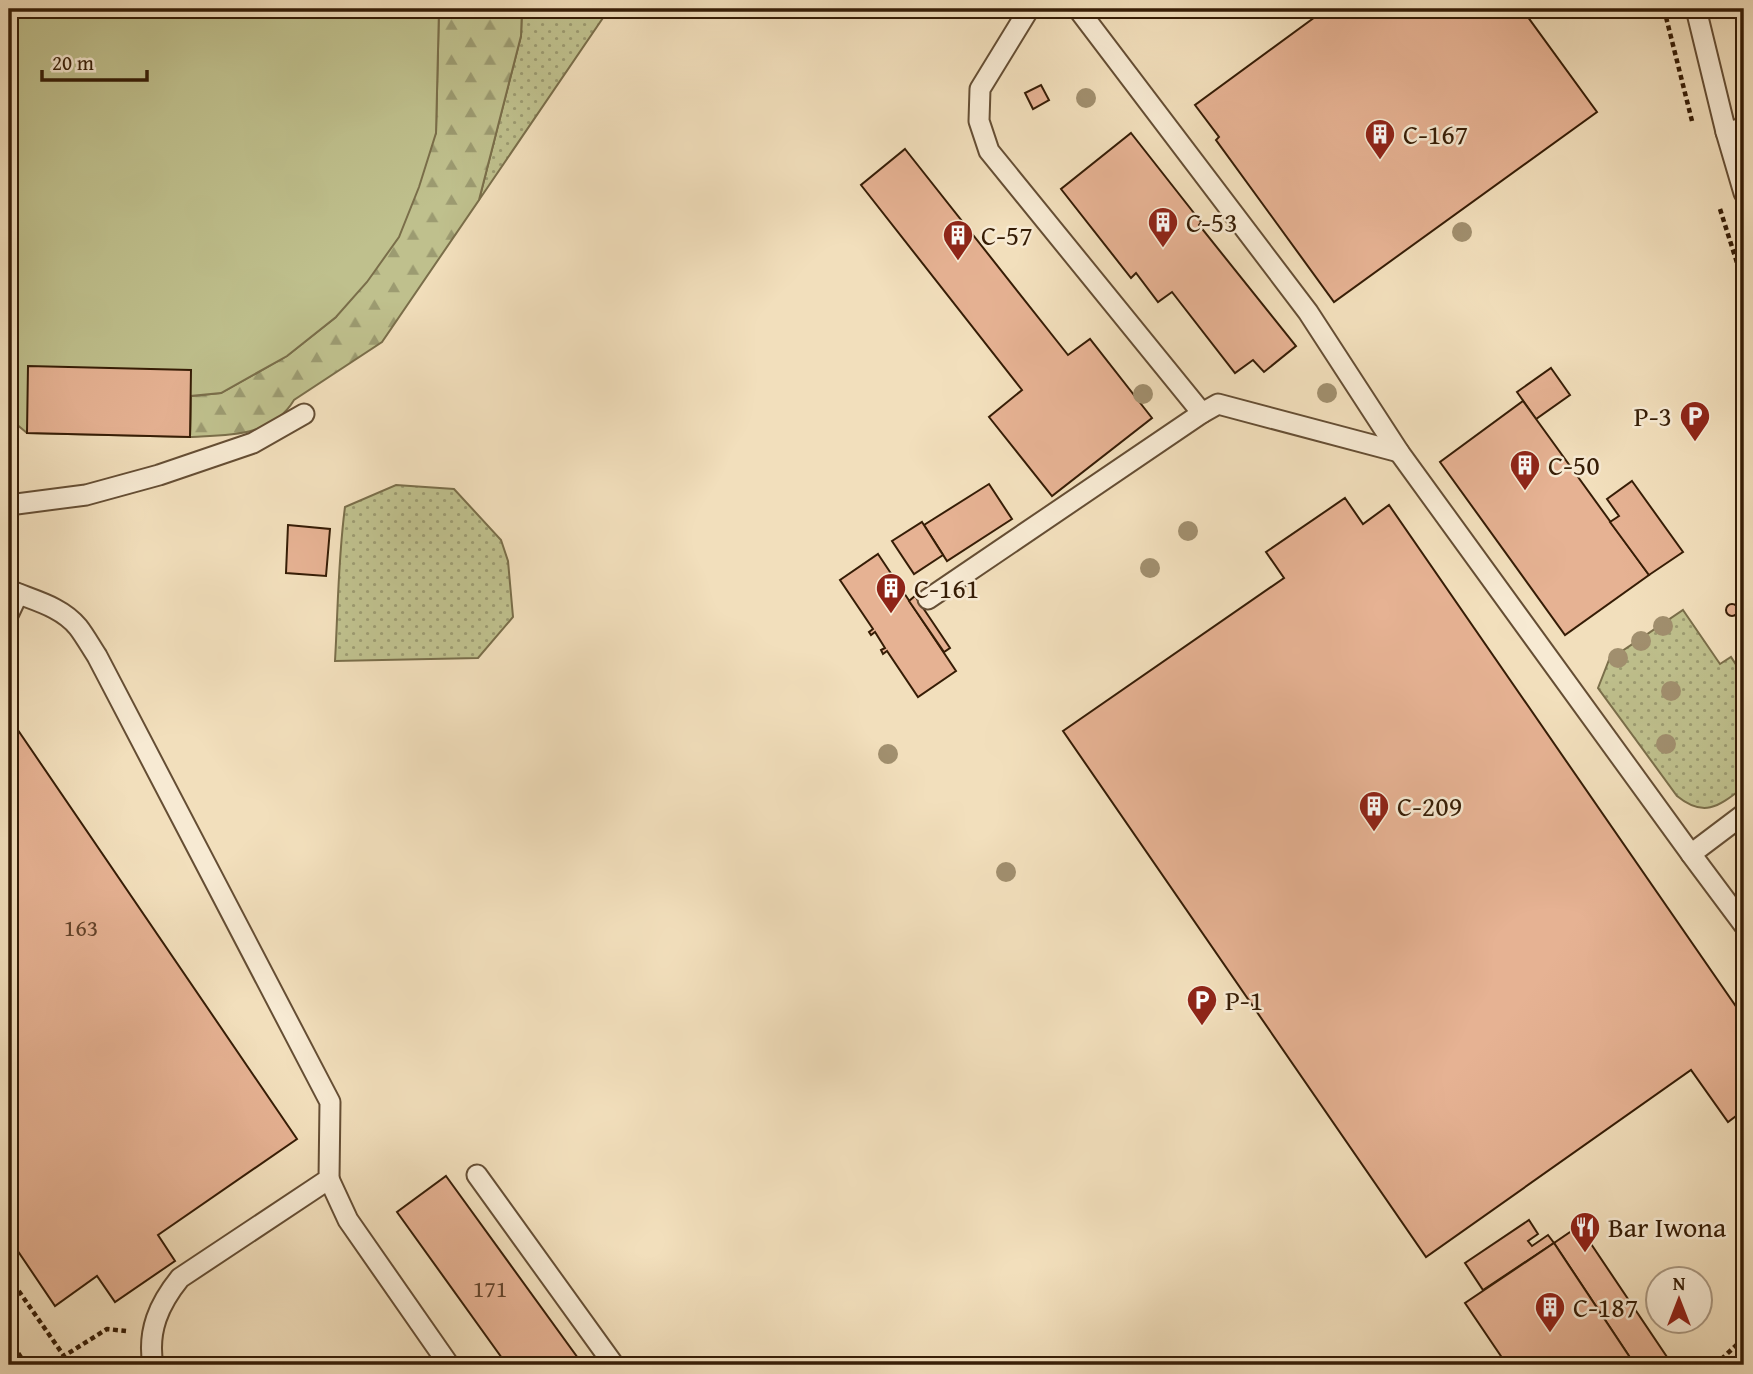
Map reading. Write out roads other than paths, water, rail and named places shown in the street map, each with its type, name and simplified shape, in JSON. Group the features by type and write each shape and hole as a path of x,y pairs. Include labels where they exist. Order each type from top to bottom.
{"lane":[{"path":"1029,9 980,89 979,121 989,151 1202,413"},
{"path":"1078,9 1308,312 1399,452 1744,925"},
{"path":"1696,9 1735,130 1744,193"},
{"path":"928,599 1218,404 1399,452"},
{"path":"9,505 86,495 159,475 253,443 304,414"},
{"path":"9,612 13,592 52,607 77,625 97,656 330,1102 329,1179 348,1220 449,1365"},
{"path":"1691,854 1744,814"},
{"path":"477,1174 614,1365"},
{"path":"153,1365 154,1321 167,1293 180,1278 329,1179"}],"place":[{"name":"C-167","path":"1380,161"},
{"name":"C-53","path":"1163,249"},
{"name":"C-57","path":"958,262"},
{"name":"P-3","path":"1695,443"},
{"name":"C-50","path":"1525,492"},
{"name":"C-161","path":"891,615"},
{"name":"C-209","path":"1374,833"},
{"name":"P-1","path":"1202,1027"},
{"name":"Bar Iwona","path":"1585,1254"},
{"name":"C-187","path":"1550,1334"}]}
